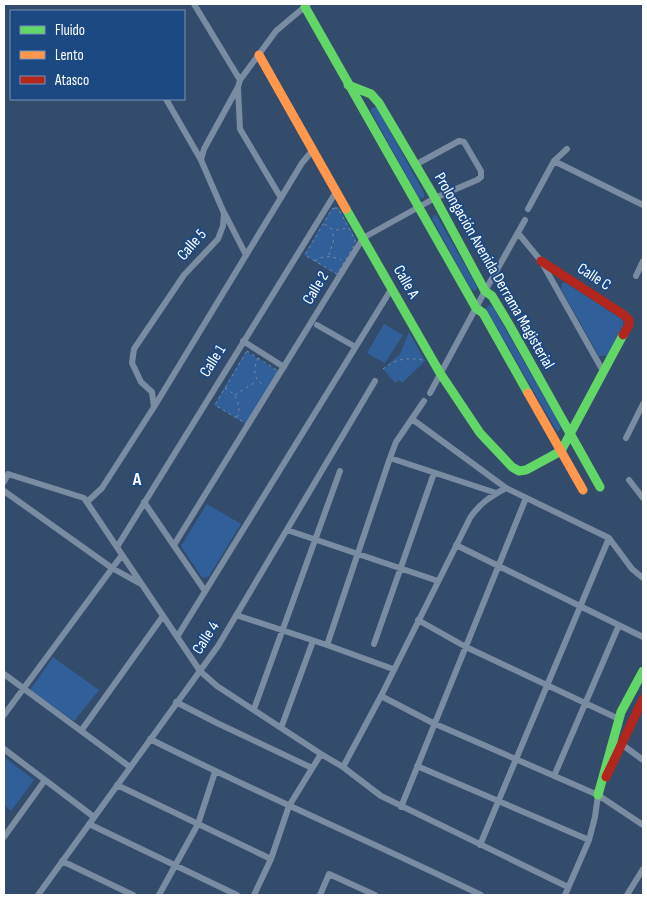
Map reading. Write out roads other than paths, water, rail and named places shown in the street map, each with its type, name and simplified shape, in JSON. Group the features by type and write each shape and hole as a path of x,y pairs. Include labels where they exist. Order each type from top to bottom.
{"street":[{"path":"194,4 240,80"},
{"path":"201,160 204,149 240,80 276,31 306,6"},
{"name":"Prolongación Avenida Derrama Magisterial","path":"306,6 348,85 476,308 484,313 583,490"},
{"name":"Calle A","path":"259,55 440,373 480,433 512,468 518,471 526,470 561,451"},
{"name":"Prolongación Avenida Derrama Magisterial","path":"348,85 371,94 379,103 435,198 484,291 492,296 510,326 600,487"},
{"path":"238,87 240,129 281,198"},
{"path":"167,100 201,160 224,213 246,255"},
{"name":"Calle 2","path":"174,546 363,238 419,206 481,177 481,171 464,142 460,142 415,165"},
{"path":"528,209 554,160 567,149"},
{"path":"87,502 102,488 154,407 302,163 312,150"},
{"path":"554,160 643,205"},
{"name":"Calle 1","path":"116,547 336,192"},
{"name":"Calle 5","path":"154,407 152,392 141,382 132,363 134,349 184,275 218,239 224,226 224,213"},
{"path":"430,393 484,291 525,220"},
{"path":"518,233 541,261 603,372 561,451"},
{"name":"Calle C","path":"541,261 629,320 629,325 603,372"},
{"path":"636,276 643,261"},
{"path":"177,637 392,288"},
{"path":"317,325 352,346"},
{"path":"244,341 284,367"},
{"name":"Calle 4","path":"38,895 218,646 375,382"},
{"path":"327,645 396,442 424,401"},
{"path":"626,438 643,404"},
{"path":"412,419 506,488 609,538 632,569 643,578"},
{"path":"390,458 496,493"},
{"path":"254,709 340,470"},
{"path":"374,644 434,473"},
{"path":"4,482 8,474 20,476 84,498 200,671 217,686 320,754 343,767 380,796 568,887"},
{"path":"629,480 643,498"},
{"path":"343,767 381,696 470,518 477,508 496,493 506,488"},
{"path":"4,491 112,568 142,584"},
{"path":"401,807 526,498"},
{"path":"144,502 205,591"},
{"path":"287,530 438,581"},
{"path":"480,845 609,538"},
{"path":"456,545 643,637"},
{"path":"4,715 122,555"},
{"path":"81,731 163,616"},
{"path":"236,616 327,645 393,669"},
{"path":"418,620 466,647 619,719"},
{"path":"554,776 618,625"},
{"path":"282,728 313,641"},
{"path":"565,895 589,840 598,796 621,712 643,671"},
{"path":"4,674 130,767"},
{"path":"381,696 435,724 598,796 643,824"},
{"path":"598,796 643,699"},
{"path":"176,702 312,768"},
{"path":"613,738 643,760"},
{"path":"150,739 215,772 396,853 482,895"},
{"path":"4,749 94,817"},
{"path":"254,895 272,859 289,806 320,754"},
{"path":"417,766 589,840"},
{"path":"159,895 198,824 215,772"},
{"path":"4,837 45,780"},
{"path":"117,785 272,859"},
{"path":"89,824 238,895"},
{"path":"62,861 133,895"},
{"path":"627,895 643,869"},
{"path":"320,895 329,874 374,895"}],"district":[{"name":"A","path":"137,479"}]}
